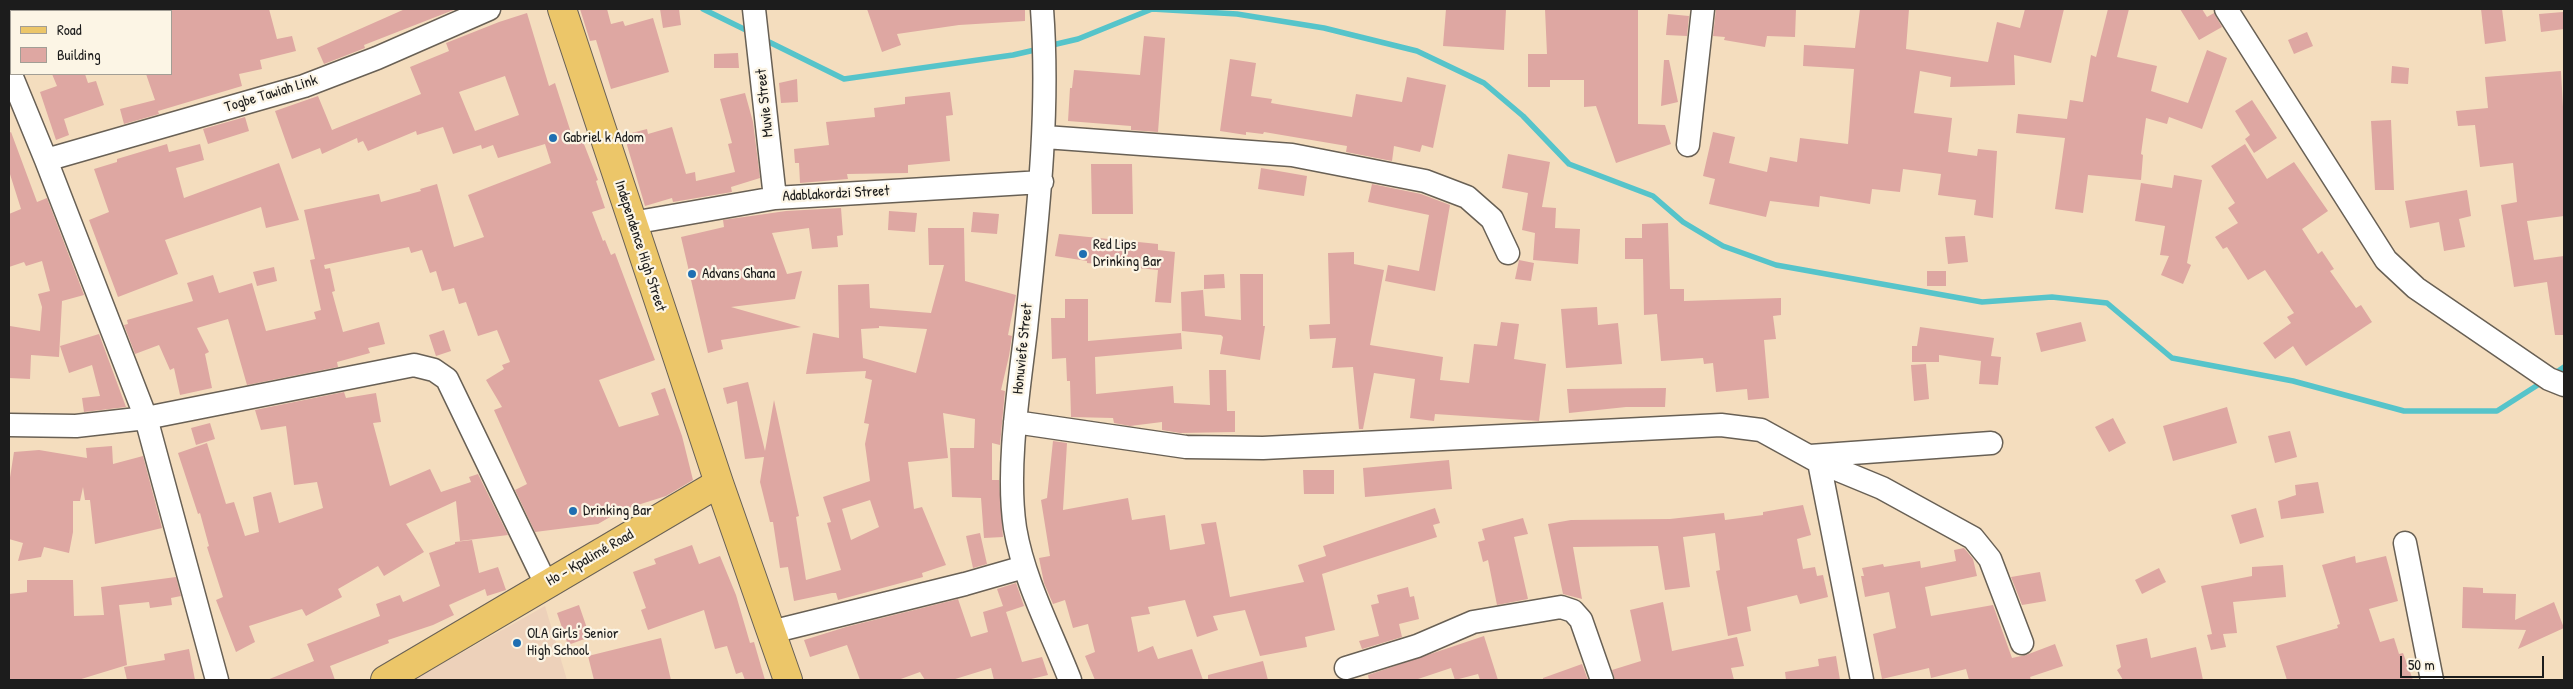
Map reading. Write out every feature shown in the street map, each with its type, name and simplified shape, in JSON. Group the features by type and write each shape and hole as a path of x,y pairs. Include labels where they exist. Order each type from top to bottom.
{"main road":[{"name":"Independence High Street","path":"562,9 719,483"},
{"name":"Ho - Kpalimé Road","path":"386,680 719,483"},
{"path":"719,483 788,680"}],"street":[{"name":"Togbe Tawiah Link","path":"46,160 304,86 378,58 489,9"},
{"name":"Muvie Street","path":"754,9 775,198"},
{"name":"Honuviefe Street","path":"1042,9 1045,47 1045,137 1042,182 1015,422 1013,492 1015,528 1024,567 1070,680"},
{"path":"1688,145 1703,9"},
{"path":"2226,9 2386,260 2424,294 2550,379 2564,385"},
{"path":"11,75 146,418 218,680"},
{"path":"1045,137 1292,155 1425,181 1467,197 1492,218 1508,253"},
{"name":"Adablakordzi Street","path":"632,223 775,198 1042,182"},
{"path":"9,426 76,426 146,418 414,365 434,370 447,379 546,584"},
{"path":"1015,422 1186,446 1262,448 1731,425 1761,430 1814,459 1882,488 1974,538 1990,559 2022,643"},
{"path":"1814,459 1862,453 1991,443"},
{"path":"1862,453 1882,488"},
{"path":"1814,459 1862,680"},
{"path":"2405,543 2432,680"},
{"path":"771,632 966,584 1024,567"},
{"path":"1346,668 1417,646 1473,622 1560,607 1573,611 1581,620 1602,680"}],"shaded area":[{"name":"OLA Girls' Senior High School","path":"545,606 567,680 413,680"}],"building":[{"path":"269,9 277,39 292,36 296,51 260,60 262,69 239,74 242,86 158,111 159,114 124,124 120,109 155,100 146,75 172,75 171,10"},
{"path":"405,9 456,9 364,45 365,48 324,64 317,48"},
{"path":"580,9 607,9 611,24 623,21 625,26 653,18 669,72 611,89 596,40 590,41"},
{"path":"660,9 679,9 681,25 663,28"},
{"path":"867,9 1025,9 1025,21 959,25 897,34 901,45 882,52"},
{"path":"1446,9 1506,9 1504,50 1443,46"},
{"path":"1545,9 1638,9 1638,124 1665,125 1671,144 1616,163 1596,106 1584,107 1584,80 1550,80 1550,87 1528,87 1528,54 1547,54"},
{"path":"1716,9 1796,9 1795,37 1767,36 1765,47 1724,40 1725,37 1713,36"},
{"path":"1860,9 1909,9 1906,49 1988,62 1997,22 2020,28 2025,9 2064,9 2051,63 2014,55 2015,85 1950,87 1951,77 1920,71 1914,113 1952,118 1948,152 1977,156 1978,149 1997,151 1993,218 1974,215 1976,200 1938,195 1941,174 1903,169 1900,192 1872,189 1870,204 1820,196 1819,207 1770,201 1766,217 1709,204 1715,179 1703,176 1713,132 1735,137 1729,163 1767,172 1770,157 1797,162 1800,138 1848,144 1854,69 1803,66 1804,45 1855,48"},
{"path":"2108,9 2129,9 2117,57 2157,66 2151,91 2188,103 2207,50 2227,58 2202,129 2169,117 2167,124 2146,118 2141,154 2143,155 2141,180 2088,175 2083,213 2055,209 2065,138 2016,133 2018,114 2067,119 2070,100 2083,102 2091,55 2096,57"},
{"path":"2180,9 2202,9 2207,17 2214,13 2222,27 2199,40"},
{"path":"2481,9 2502,9 2506,41 2485,44"},
{"path":"2563,12 2564,29 2541,32 2539,14"},
{"path":"527,13 549,86 555,83 574,142 582,139 598,180 596,181 605,208 592,212 603,241 605,240 611,255 615,253 655,360 599,380 619,427 659,415 651,393 665,388 682,436 693,480 666,496 622,510 598,524 535,532 515,490 527,484 494,410 502,407 486,380 504,369 502,365 510,362 497,330 478,336 466,302 459,304 454,288 442,291 436,271 430,273 422,250 411,253 409,247 324,265 325,269 330,268 335,291 332,292 343,332 379,322 385,344 368,348 370,353 337,362 338,367 247,385 228,319 197,328 209,352 205,354 212,388 180,395 174,368 170,370 159,345 135,354 124,325 128,324 127,320 193,301 187,283 213,275 219,293 252,283 266,331 316,319 314,312 321,310 310,260 315,259 304,210 379,194 381,202 421,191 420,189 437,184 454,247 484,237 468,195 551,163 545,144 498,158 493,145 482,149 481,145 453,154 443,127 417,135 416,131 368,151 363,141 358,143 357,138 322,154 320,148 292,159 275,111 318,96 332,130 421,94 410,67 449,51 446,43","holes":["505,76 519,115 475,131 459,92"]},
{"path":"1668,14 1689,16 1687,36 1666,35"},
{"path":"2307,32 2313,46 2294,54 2288,40"},
{"path":"1144,36 1165,38 1158,132 1131,130 1131,126 1068,121 1070,88 1072,88 1074,70 1140,75"},
{"path":"738,53 739,68 714,68 714,54"},
{"path":"1230,59 1256,63 1251,96 1272,99 1271,103 1352,117 1356,94 1402,102 1407,77 1446,85 1433,148 1422,145 1420,152 1394,146 1392,161 1346,152 1347,146 1264,132 1263,134 1246,132 1246,135 1220,131"},
{"path":"1664,60 1669,60 1678,102 1661,106"},
{"path":"2392,66 2409,68 2408,84 2391,83"},
{"path":"2561,71 2564,125 2564,216 2527,221 2534,260 2564,256 2564,335 2555,335 2547,282 2514,287 2501,205 2517,202 2513,163 2480,167 2475,125 2458,126 2456,111 2488,108 2485,77"},
{"path":"52,75 85,75 88,83 96,81 104,105 64,119 69,135 56,140 40,92 57,86"},
{"path":"797,79 798,102 781,103 779,83"},
{"path":"950,92 953,115 946,116 950,161 908,165 908,173 847,174 848,179 800,183 799,163 795,163 794,149 829,145 826,122 875,117 874,108 905,104 905,97"},
{"path":"745,93 753,122 760,178 731,187 732,192 673,202 672,198 645,206 624,135 647,129 648,134 672,127 686,174 695,172 696,181 735,172 728,144 732,143 720,99"},
{"path":"2252,100 2277,138 2254,153 2245,139 2250,135 2235,111"},
{"path":"245,117 249,131 208,144 203,129"},
{"path":"2391,120 2394,190 2375,190 2371,121"},
{"path":"11,132 37,202 47,198 84,295 62,301 59,357 31,355 30,379 9,378 10,326 40,331 42,307 38,294 50,291 42,261 26,266 24,262 9,267 9,214 21,209 9,171 9,133"},
{"path":"167,144 169,152 200,144 204,160 176,168 184,198 279,163 299,220 266,228 261,207 165,240 178,274 118,297 89,220 109,212 94,169 117,162 117,159"},
{"path":"2245,144 2267,179 2294,162 2328,211 2302,229 2318,254 2322,251 2334,269 2330,271 2356,308 2361,305 2372,322 2306,366 2293,346 2275,359 2263,343 2291,323 2287,317 2294,313 2265,270 2248,280 2227,247 2223,249 2215,237 2238,223 2228,208 2235,203 2211,166"},
{"path":"1508,154 1550,162 1542,207 1556,208 1555,228 1580,229 1578,264 1533,260 1535,233 1522,230 1528,193 1502,188"},
{"path":"1091,164 1132,164 1133,214 1092,214"},
{"path":"1261,168 1307,176 1304,196 1258,189"},
{"path":"2174,175 2202,180 2187,263 2191,265 2183,284 2161,275 2169,256 2160,255 2165,226 2135,221 2141,183 2172,188"},
{"path":"1372,184 1421,194 1450,205 1435,291 1385,281 1388,265 1419,271 1429,215 1368,202"},
{"path":"2467,190 2471,216 2459,219 2465,247 2444,251 2439,222 2410,228 2405,201"},
{"path":"841,208 843,235 837,236 838,247 812,249 809,228 772,233 787,274 802,271 795,299 731,307 801,327 721,340 723,349 708,353 681,237 724,227 723,220 786,211"},
{"path":"889,211 917,213 915,232 888,230"},
{"path":"973,212 999,214 997,234 971,232"},
{"path":"1668,223 1670,289 1684,289 1684,301 1781,298 1781,315 1773,316 1776,339 1764,340 1769,398 1748,400 1747,389 1716,392 1713,363 1704,364 1703,358 1661,361 1657,314 1644,315 1643,259 1625,259 1625,238 1642,238 1642,224"},
{"path":"928,228 964,228 965,281 1016,295 1008,335 1012,336 1009,356 1001,390 1005,391 1000,445 992,443 992,480 999,480 1003,537 984,538 981,498 952,497 950,448 974,448 975,419 943,413 948,458 908,462 914,509 922,507 946,565 922,573 923,577 838,600 836,593 832,593 794,601 788,567 780,568 773,522 770,522 760,482 764,457 745,459 737,401 727,404 723,388 748,382 765,451 774,400 799,516 796,517 806,580 841,570 827,523 831,522 823,497 870,481 865,444 869,424 864,423 872,380 865,378 866,371 806,374 813,333 839,338 838,285 869,284 870,308 931,313 944,265 929,265","holes":["879,326 927,329 916,373 863,358 861,329 879,328","870,500 879,527 851,540 842,509"]},
{"path":"1059,234 1158,244 1158,250 1175,252 1171,303 1155,302 1158,270 1087,263 1087,261 1055,256"},
{"path":"1965,236 1968,262 1948,264 1945,237"},
{"path":"1354,252 1354,264 1384,270 1370,345 1443,357 1440,380 1469,383 1474,344 1497,346 1501,322 1519,324 1514,359 1546,364 1539,421 1435,414 1434,421 1410,418 1415,379 1374,373 1363,429 1359,429 1353,367 1332,368 1336,338 1310,339 1309,325 1330,324 1328,253"},
{"path":"1519,260 1534,263 1531,281 1515,279"},
{"path":"274,267 277,281 257,286 253,272"},
{"path":"1927,271 1946,271 1946,286 1927,286"},
{"path":"1224,274 1225,288 1204,289 1204,275"},
{"path":"1240,274 1263,274 1263,326 1265,326 1260,360 1220,354 1223,337 1221,335 1182,331 1181,292 1203,290 1205,316 1241,320"},
{"path":"1065,299 1088,299 1088,341 1181,333 1182,349 1095,357 1096,394 1173,386 1174,403 1210,405 1209,370 1226,370 1227,411 1235,411 1235,432 1180,433 1162,430 1162,422 1130,426 1114,423 1113,418 1071,417 1070,381 1067,381 1066,358 1052,359 1051,318 1065,318"},
{"path":"1597,307 1598,325 1618,323 1622,364 1566,368 1561,309"},
{"path":"2081,322 2086,341 2041,352 2036,333"},
{"path":"1920,327 1994,338 1991,356 2001,357 1998,385 1979,384 1981,361 1939,355 1939,362 1912,362 1912,346 1917,346"},
{"path":"444,330 451,351 436,356 429,335"},
{"path":"99,334 126,407 84,412 82,398 100,396 92,365 69,373 60,346"},
{"path":"1926,364 1929,399 1914,401 1911,365"},
{"path":"1666,388 1665,407 1626,407 1569,413 1567,389"},
{"path":"344,392 346,398 376,393 381,422 373,423 390,486 430,469 441,492 471,482 469,477 478,474 508,535 460,541 456,501 406,524 424,552 384,576 378,566 338,589 342,597 306,616 302,609 249,626 255,642 236,652 216,600 223,597 207,547 209,546 200,513 198,514 178,453 207,443 226,504 234,502 245,536 259,532 253,497 271,492 279,523 323,508 317,482 294,485 286,426 261,430 255,410"},
{"path":"2227,407 2237,443 2173,461 2163,426"},
{"path":"2113,418 2126,443 2109,452 2095,427"},
{"path":"210,423 215,439 196,445 191,428"},
{"path":"2290,431 2297,457 2275,463 2268,436"},
{"path":"1053,441 1067,443 1063,510 1128,498 1132,520 1165,515 1170,550 1205,544 1201,524 1216,522 1230,597 1304,582 1298,565 1326,556 1323,546 1435,508 1440,523 1433,525 1437,537 1322,574 1335,630 1305,637 1307,647 1260,656 1245,610 1213,616 1218,630 1197,637 1185,600 1148,607 1150,614 1131,617 1138,652 1153,646 1158,659 1192,649 1203,680 1095,680 1085,656 1095,652 1088,624 1073,628 1065,600 1053,604 1044,583 1039,558 1050,556 1041,500 1047,498"},
{"path":"112,446 113,464 143,456 162,528 95,544 90,500 85,500 83,487 80,501 73,501 73,532 69,553 44,547 41,557 18,561 23,543 9,539 9,484 14,452 39,450 87,458 86,448"},
{"path":"1449,460 1452,489 1365,497 1363,468"},
{"path":"1303,470 1334,470 1334,494 1304,494"},
{"path":"2318,482 2324,513 2281,519 2278,501 2296,495 2295,485"},
{"path":"1803,505 1811,535 1797,539 1803,569 1815,567 1817,576 1823,575 1828,597 1800,604 1797,595 1747,607 1751,631 1728,636 1716,571 1720,570 1715,533 1683,537 1690,587 1665,590 1658,546 1573,547 1582,599 1563,594 1548,524 1571,520 1670,519 1724,513 1725,520 1763,515 1763,512"},
{"path":"2256,508 2264,537 2240,544 2231,515"},
{"path":"1523,518 1528,534 1514,537 1528,599 1497,605 1488,560 1483,562 1478,542 1485,540 1482,529"},
{"path":"980,533 987,564 973,568 966,536"},
{"path":"472,540 479,573 498,567 506,590 487,596 485,589 449,605 454,615 433,625 388,640 389,643 330,666 335,680 267,680 314,661 307,644 380,616 376,604 400,595 403,602 440,586 429,553 455,544 455,542"},
{"path":"692,545 699,564 720,556 736,595 750,643 754,642 765,680 745,680 742,672 736,674 727,646 715,649 704,610 648,630 641,610 646,608 633,572 656,564 654,559"},
{"path":"1964,548 1973,559 1977,576 1925,587 1931,616 1993,605 2012,658 2055,644 2063,666 2030,677 2031,680 1969,680 1966,669 1931,678 1929,668 1882,679 1873,634 1896,628 1889,592 1865,597 1861,576 1864,576 1862,568 1883,564 1884,567 1920,561 1921,568 1956,561 1954,550"},
{"path":"2355,556 2356,563 2386,556 2398,601 2369,609 2380,642 2394,638 2399,654 2403,653 2413,680 2287,680 2276,646 2338,628 2337,625 2340,624 2322,565"},
{"path":"2283,565 2286,597 2233,602 2237,633 2223,634 2226,647 2211,650 2207,635 2212,634 2201,586 2252,576 2252,567"},
{"path":"2159,568 2166,582 2142,594 2135,580"},
{"path":"2040,572 2046,601 2022,605 2011,577"},
{"path":"176,577 181,596 171,598 172,605 150,608 149,602 119,605 127,665 78,680 9,680 9,594 27,592 27,580 73,580 74,616 104,615 101,587"},
{"path":"1016,583 1024,606 1006,612 1022,662 1042,657 1048,675 1027,680 994,680 991,668 952,680 925,680 920,672 898,680 860,680 847,645 810,657 804,640 846,627 958,599 971,637 988,632 983,612 1003,606 997,589"},
{"path":"1408,587 1410,597 1414,596 1419,619 1399,624 1402,637 1362,649 1359,641 1379,636 1371,605 1379,603 1377,595"},
{"path":"2463,587 2483,588 2483,593 2516,594 2515,620 2554,602 2564,628 2518,649 2526,630 2462,628"},
{"path":"1663,602 1672,651 1737,637 1744,666 1731,668 1734,680 1615,680 1612,670 1641,661 1630,610"},
{"path":"579,605 590,637 568,645 557,613"},
{"path":"1484,636 1498,680 1480,680 1478,674 1455,680 1451,668 1415,680 1369,680 1368,675"},
{"path":"661,638 671,680 594,680 588,656"},
{"path":"2147,638 2151,658 2196,647 2203,680 2123,680 2117,670 2121,667 2116,645"},
{"path":"189,649 195,680 127,680 124,667 165,660 164,654"},
{"path":"1836,656 1840,680 1786,680 1785,672 1819,666 1818,659"},
{"path":"1263,661 1268,680 1208,680 1208,675"},
{"path":"1582,664 1588,680 1543,680 1543,678"}],"waterway":[{"path":"703,9 750,32"},
{"path":"1048,46 1078,39 1152,9 1237,14 1324,28 1417,51 1484,83 1523,116 1569,164 1653,196 1683,222 1723,246 1776,265 1982,302 2052,297 2107,303 2172,358 2293,381 2404,411 2497,411 2544,381"},
{"path":"763,39 844,79 1013,55 1039,49"},
{"path":"2554,374 2564,367"}],"place":[{"name":"Gabriel k Adom","path":"553,138"},
{"name":"Red Lips Drinking Bar","path":"1083,254"},
{"name":"Advans Ghana","path":"692,274"},
{"name":"Drinking Bar","path":"573,511"},
{"name":"OLA Girls' Senior High School","path":"517,643"}]}
